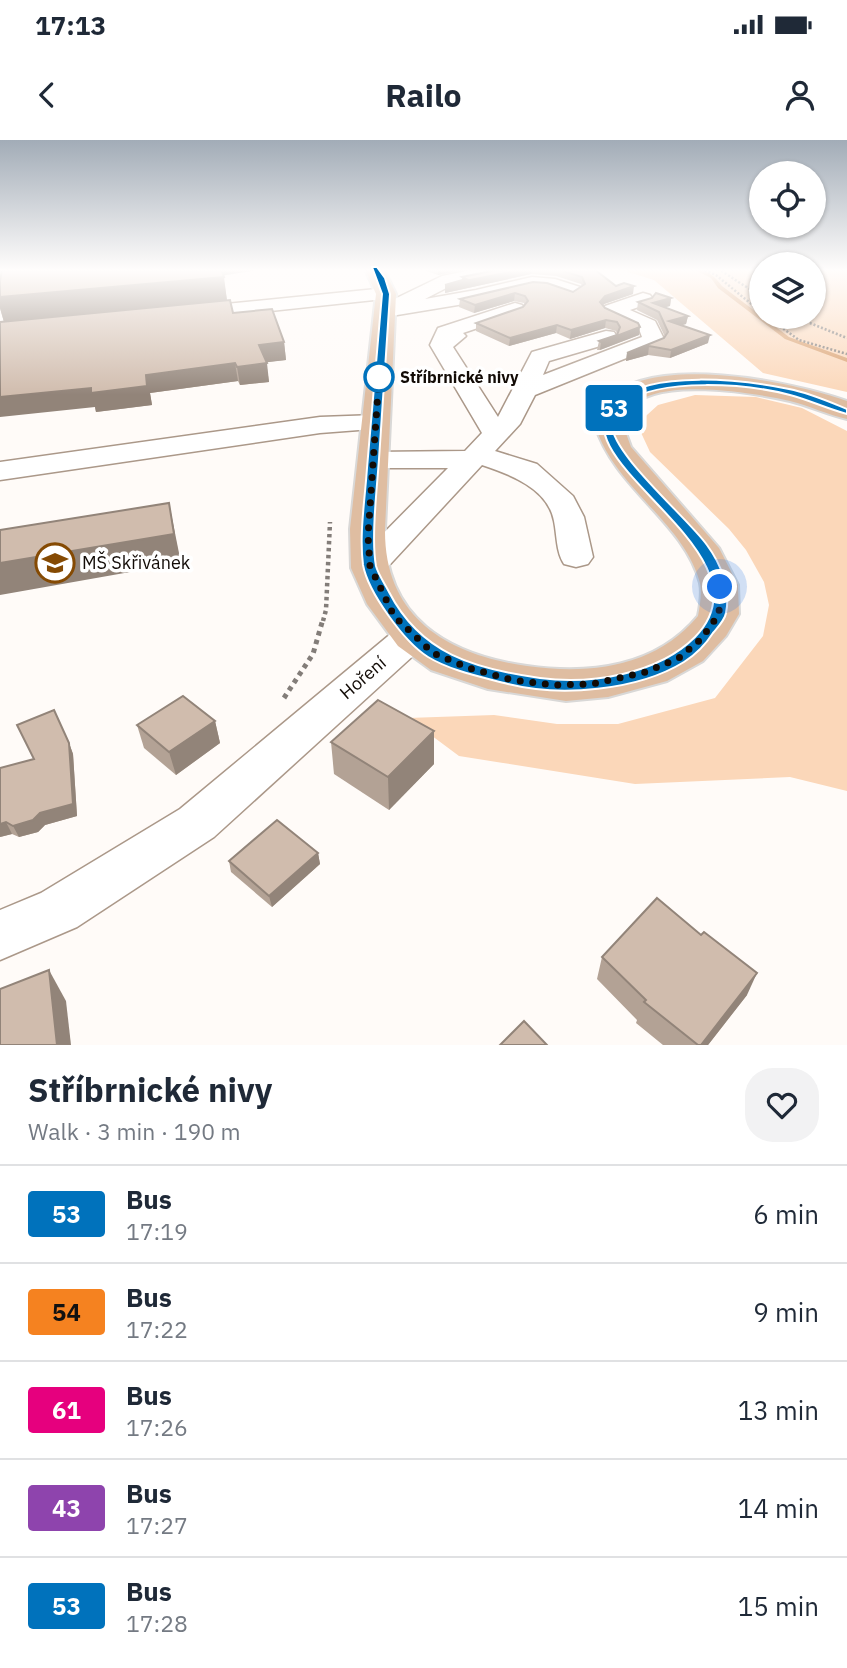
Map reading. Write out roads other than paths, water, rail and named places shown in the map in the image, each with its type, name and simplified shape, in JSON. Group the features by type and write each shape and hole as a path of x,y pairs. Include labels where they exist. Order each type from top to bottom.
{"main road":[{"path":"385,311 368,536 370,566 394,616 412,636 433,653 469,668 512,680 554,685 592,684 646,672 679,658 701,639 719,614 720,587 715,567 702,546 623,457 611,439 607,425 610,413 621,401 640,391 693,383 758,386 790,392 847,411"}],"street":[{"path":"167,316 247,311"},
{"path":"482,449 445,332 507,311"},
{"path":"525,390 653,339 648,326 615,311"},
{"path":"370,566 511,419 540,357 606,337"},
{"path":"0,471 320,425 376,423"},
{"path":"373,460 482,449 527,470 562,502 569,517 576,557"},
{"name":"Hoření","path":"0,935 59,911 197,823 412,636"}],"waterway":[{"path":"752,311 787,338 847,360"}],"place":[{"name":"Stříbrnické nivy","path":"379,377"},
{"name":"MŠ Skřivánek","path":"55,563"}]}
